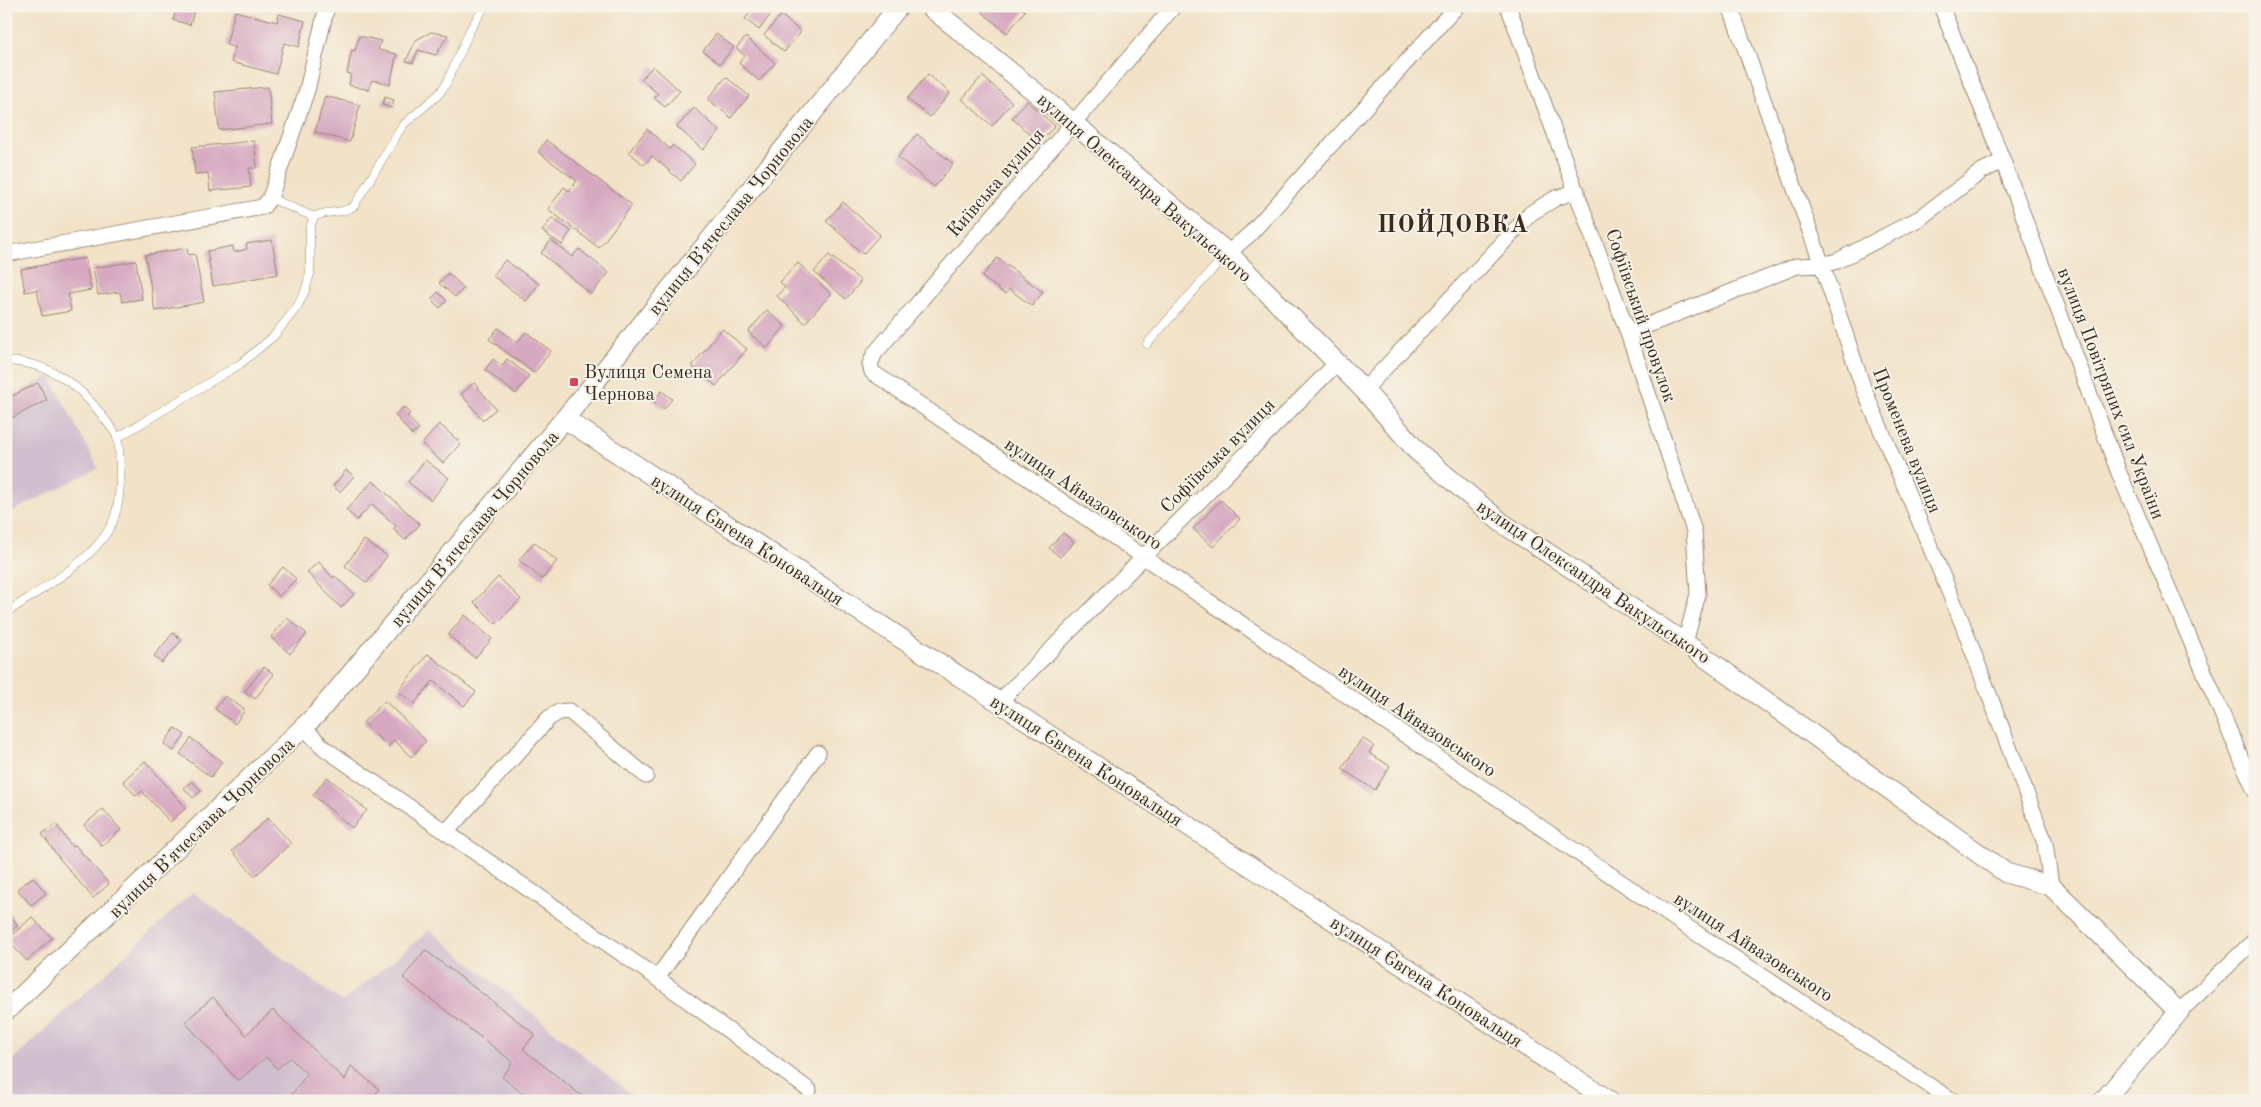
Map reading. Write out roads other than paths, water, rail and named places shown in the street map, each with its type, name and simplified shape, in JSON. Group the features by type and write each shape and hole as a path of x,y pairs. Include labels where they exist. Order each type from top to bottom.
{"street":[{"path":"6,254 257,210 263,207 270,198 307,90 327,6"},
{"name":"вулиця Вʼячеслава Чорновола","path":"6,1012 304,728 411,604 565,419 899,6"},
{"name":"вулиця Олександра Вакульського","path":"929,6 1072,122 1228,253 1336,364 1364,390 1418,451 1502,523 1685,643 2006,873 2051,886 2179,1012"},
{"name":"Київська вулиця","path":"870,364 875,353 1072,122 1174,6"},
{"path":"1228,253 1250,234 1458,6"},
{"name":"Софіївський провулок","path":"1508,6 1628,333 1694,531 1698,594 1685,643"},
{"name":"Променева вулиця","path":"1730,6 1863,387 1961,620 2045,842 2051,886"},
{"name":"вулиця Повітряних сил України","path":"1941,6 2002,160 2119,473 2255,791"},
{"path":"1628,333 1797,266 1822,265 1838,261 1920,218 1982,171 2002,160"},
{"path":"1364,390 1531,213 1556,198 1577,191"},
{"name":"вулиця Айвазовського","path":"870,364 872,372 1142,558 1687,926 1953,1101"},
{"name":"Софіївська вулиця","path":"999,702 1336,364"},
{"name":"вулиця Євгена Коновальця","path":"565,419 1610,1101"},
{"path":"447,832 549,718 559,712 569,711 646,776"},
{"path":"304,728 324,748 657,978 809,1090"},
{"path":"657,978 818,753"},
{"path":"2102,1101 2179,1012 2255,940"}],"lane":[{"path":"118,438 240,364 274,336 296,307 305,291 310,274 310,227 314,217 320,214 346,211 354,206 403,125 439,94 446,84 471,28 485,6"},
{"path":"270,198 314,217"},
{"path":"1147,344 1228,253"},
{"path":"6,361 39,365 57,372 74,384 98,409 118,438 120,485 118,508 109,529 96,548 6,613"}],"place":[{"name":"Вулиця Семена Чернова","path":"574,382"}],"district":[{"name":"ПОЙДОВКА","path":"1453,224"}]}
